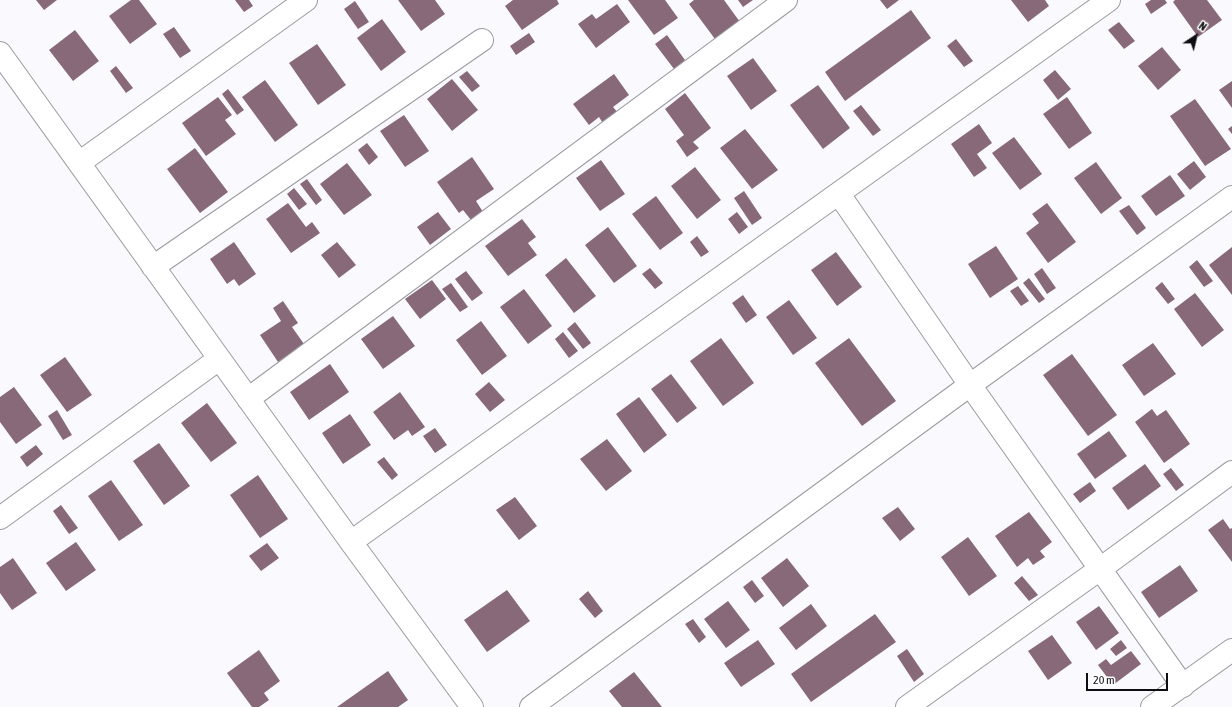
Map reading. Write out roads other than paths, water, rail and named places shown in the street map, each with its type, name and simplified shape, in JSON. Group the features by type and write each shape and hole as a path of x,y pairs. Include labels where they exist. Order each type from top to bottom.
{"street":[{"path":"79,163 306,0"},
{"path":"248,399 786,0"},
{"path":"351,542 1109,0"},
{"path":"153,267 482,40"},
{"path":"0,53 351,542 472,707"},
{"path":"839,194 970,385 1183,686"},
{"path":"531,707 970,385 1232,197"},
{"path":"0,518 219,359"},
{"path":"907,707 1100,569 1232,472"},
{"path":"1152,707 1232,650"}]}
